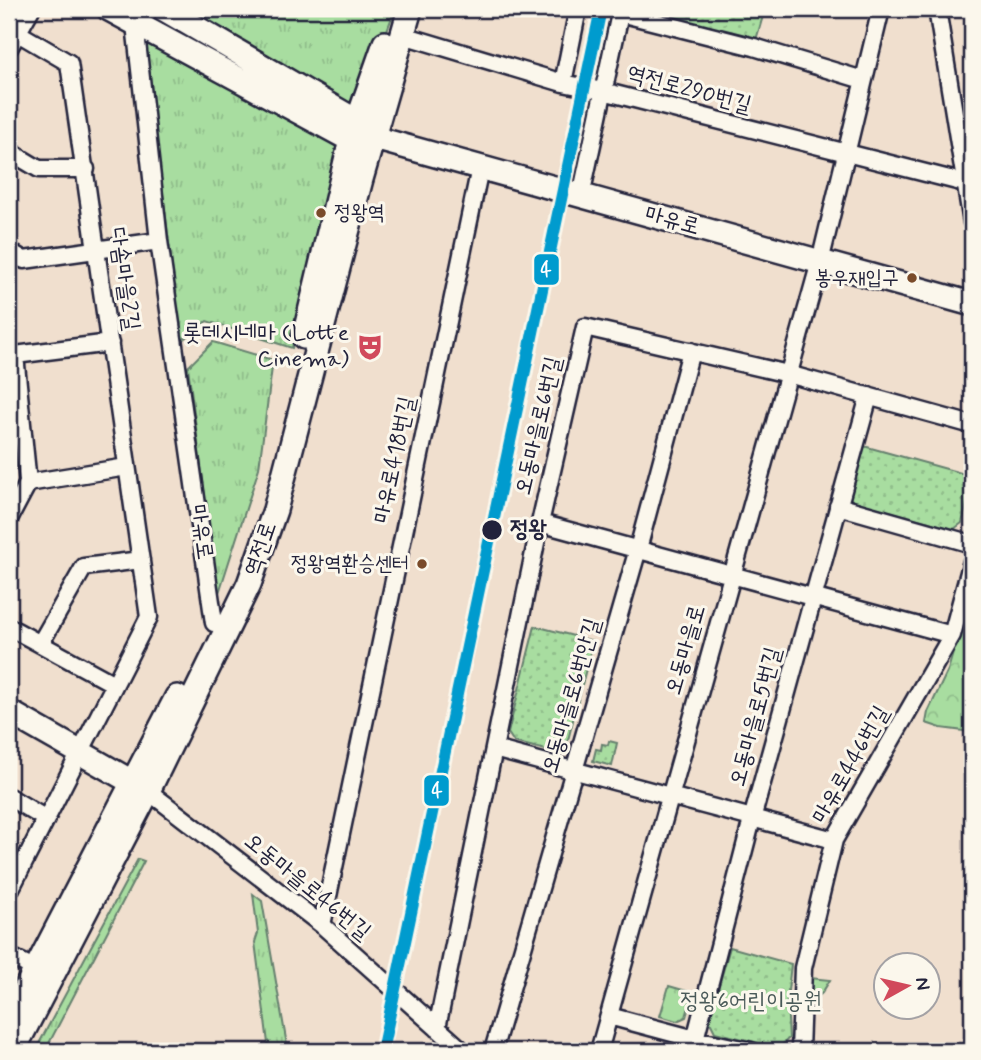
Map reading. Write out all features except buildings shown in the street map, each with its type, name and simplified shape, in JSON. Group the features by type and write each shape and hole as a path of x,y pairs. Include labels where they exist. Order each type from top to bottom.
{"main road":[{"name":"마유로","path":"109,9 361,133 972,304"},
{"name":"마유로","path":"164,9 361,133"},
{"name":"역전로","path":"13,1051 140,787 248,549 395,9"},
{"name":"역전로","path":"9,1021 140,787 249,584 275,510 361,133 403,35 410,9"},
{"path":"9,712 140,787"}],"street":[{"path":"9,48 31,9"},
{"path":"563,83 578,9"},
{"path":"937,9 972,223"},
{"name":"오동마을로","path":"599,1051 820,262 863,80 876,10"},
{"path":"581,196 620,11 863,80"},
{"name":"마유로","path":"135,24 159,241 214,623"},
{"name":"다솜마을2길","path":"10,885 149,617 69,63 18,33"},
{"name":"역전로290번길","path":"403,35 563,83 965,183"},
{"path":"9,151 39,169 86,169"},
{"name":"마유로418번길","path":"322,925 480,168"},
{"path":"9,251 24,260 159,241"},
{"name":"오동마을로6번길","path":"437,1028 540,523 586,327 788,374"},
{"path":"9,519 28,483 12,354 110,343"},
{"name":"오동마을로6번안길","path":"493,1051 638,549 691,351"},
{"path":"788,374 972,425"},
{"name":"오동마을로5번길","path":"694,1045 752,818 869,396"},
{"path":"28,483 127,467"},
{"path":"838,506 972,544"},
{"path":"540,523 952,635"},
{"path":"40,644 84,567 141,561"},
{"name":"마유로446번길","path":"800,1051 803,968 834,840 952,635 970,587 972,561"},
{"path":"9,627 114,684"},
{"path":"494,749 834,840"},
{"name":"오동마을로46번길","path":"140,787 322,925 464,1051"},
{"path":"9,797 46,819"},
{"path":"9,956 36,969"},
{"path":"609,1017 694,1045 751,1051"}],"shaded area":[{"path":"9,396 17,458 9,473"}],"green space":[{"path":"178,9 395,9 356,113"},
{"path":"628,9 765,9 754,47"},
{"path":"144,38 340,145 292,348 207,321 181,341"},
{"path":"213,342 273,360 259,468 218,596 188,367"},
{"path":"860,445 972,476 962,523 954,529 852,501 847,492"},
{"path":"963,619 972,630 972,732 926,723 928,712 948,670"},
{"path":"535,626 593,641 566,748 558,753 514,742 508,733"},
{"path":"609,741 617,743 612,766 593,761 596,749 601,750 602,744 608,745"},
{"path":"138,859 144,861 45,1051 35,1051"},
{"path":"253,894 262,901 288,1051 269,1051 255,942 258,933"},
{"name":"정왕6어린이공원","path":"730,947 791,964 787,1000 789,1038 779,1048 715,1032 709,1020"},
{"path":"810,978 830,980 822,993 808,1005"},
{"path":"669,986 693,993 686,1017 677,1021 660,1016"}],"transit line":[{"name":"4","path":"382,1051 601,9"}],"place":[{"name":"정왕역","path":"321,213"},
{"name":"봉우재입구","path":"912,278"},
{"name":"롯데시네마 (Lotte Cinema)","path":"370,347"},
{"name":"정왕","path":"492,530"},
{"name":"정왕역환승센터","path":"422,564"}]}
